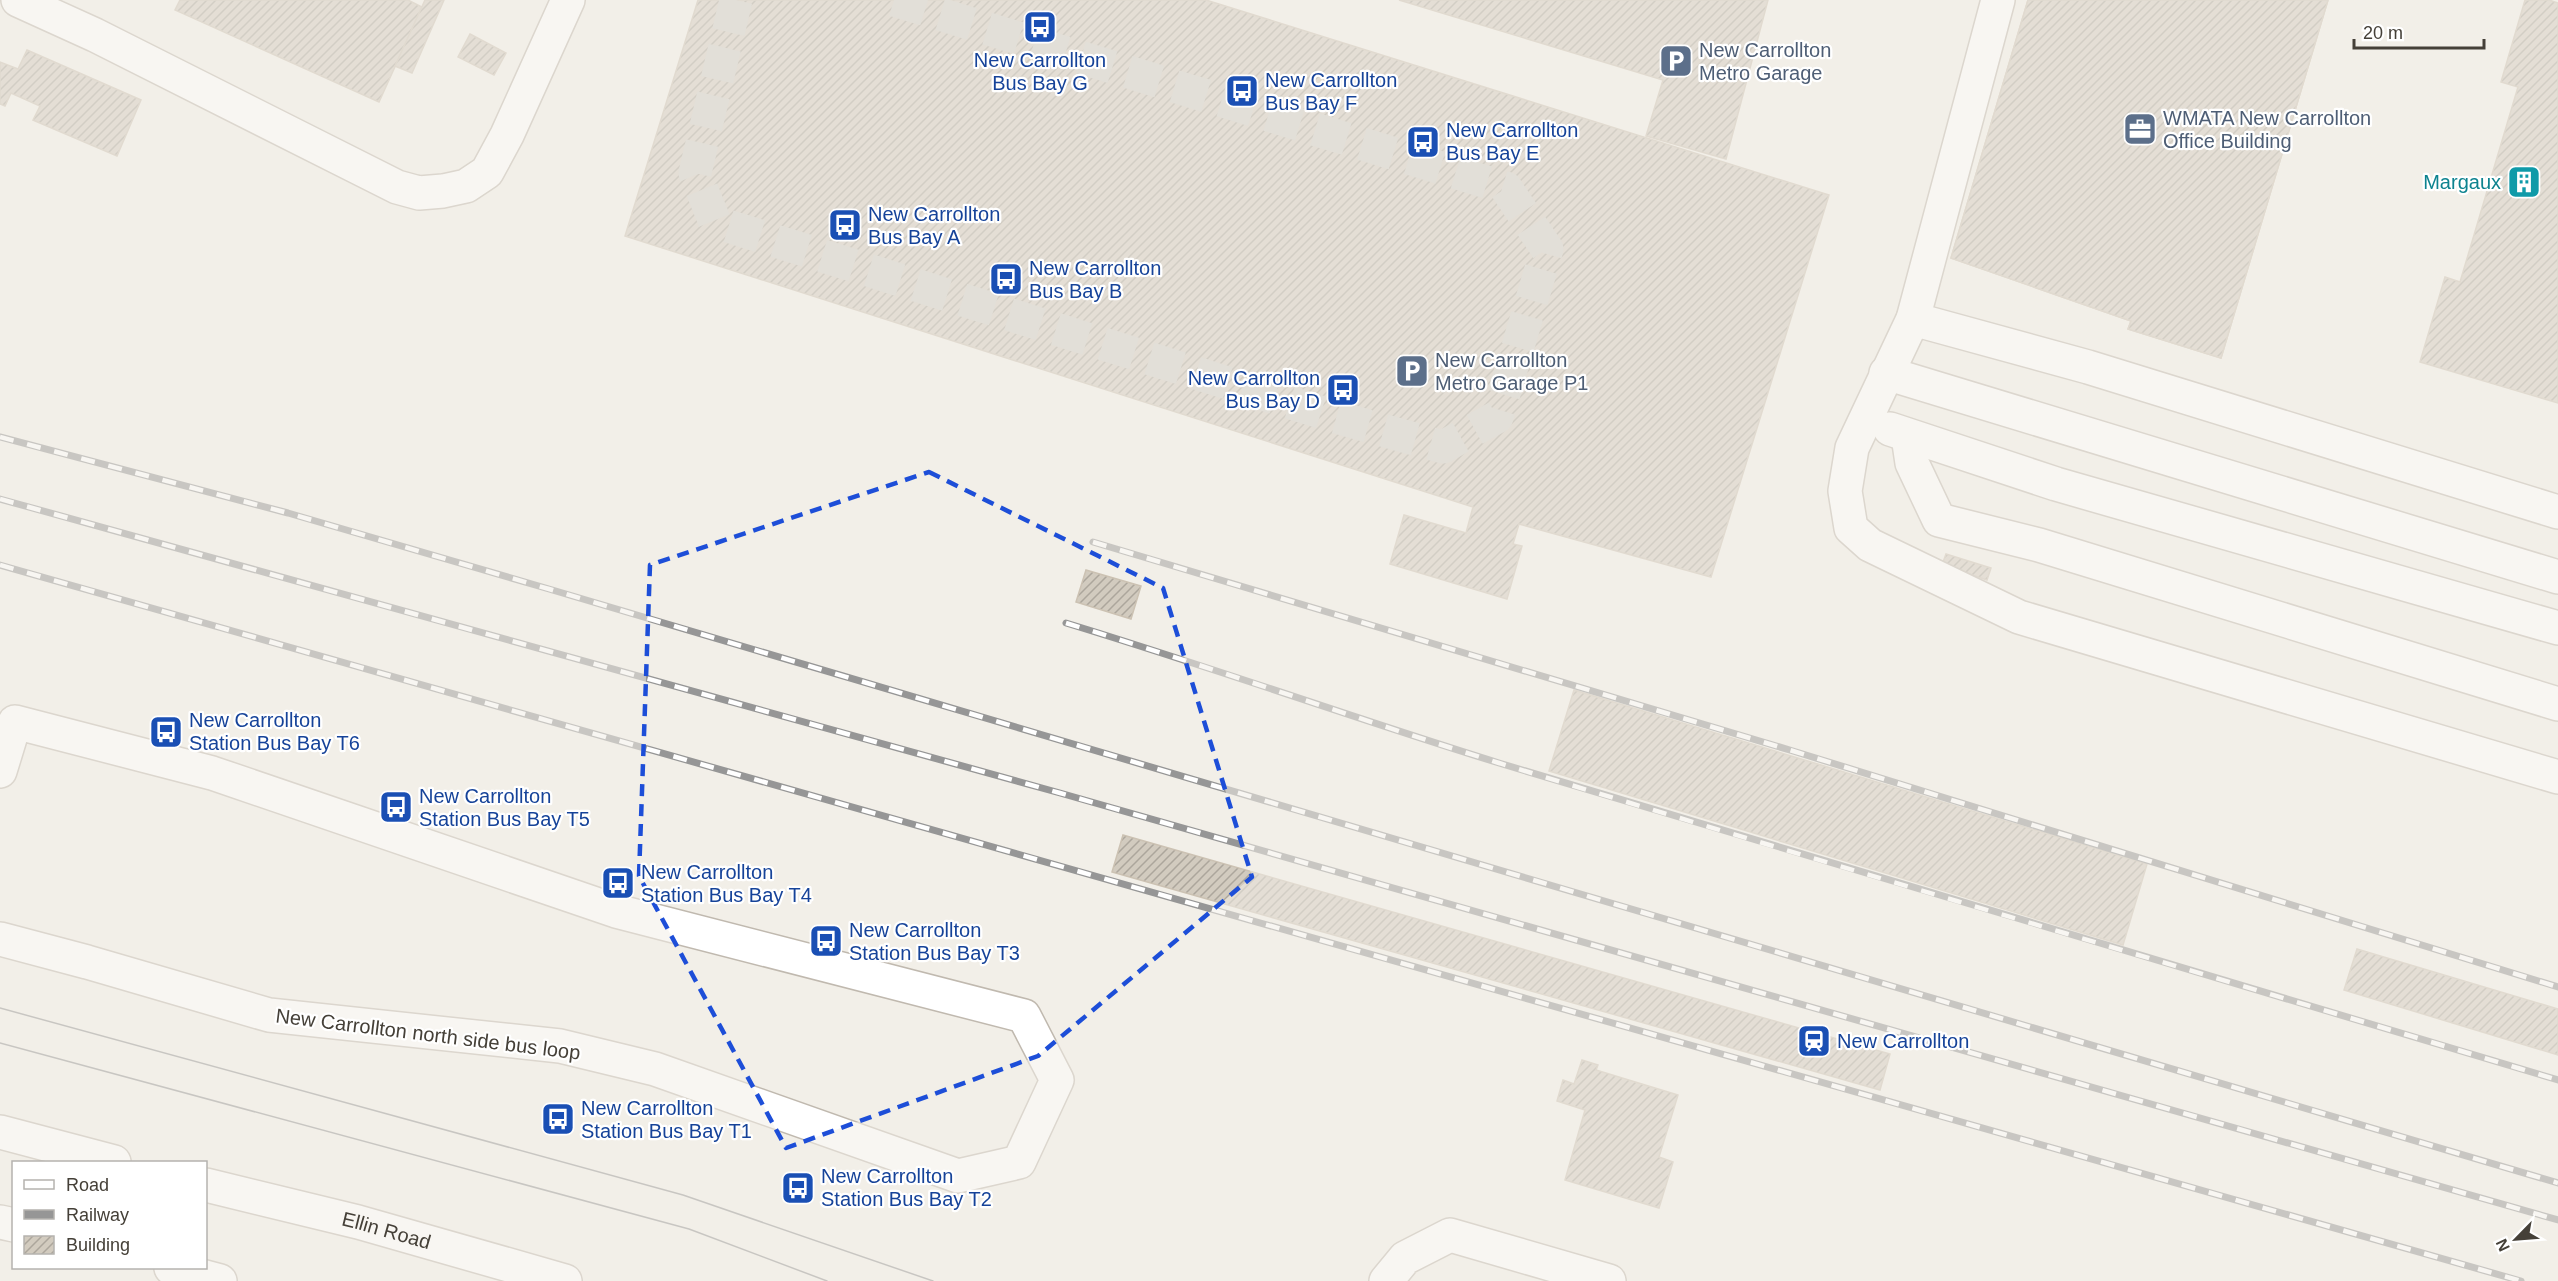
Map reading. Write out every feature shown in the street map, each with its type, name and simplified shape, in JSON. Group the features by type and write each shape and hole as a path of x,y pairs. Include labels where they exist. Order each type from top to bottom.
{"street":[{"path":"18,0 95,35 398,187 419,193 466,186 487,172 507,135 568,0"},
{"path":"1998,0 1913,319 1852,448 1845,491 1851,528 1870,545 2019,617 2558,777"},
{"path":"1913,319 2099,370 2558,512"},
{"path":"1887,373 2558,577"},
{"path":"1864,420 2056,484 2558,628"},
{"path":"1908,436 1912,463 1939,520 2039,545 2558,704"},
{"name":"New Carrollton north side bus loop","path":"0,771 15,722 213,773 615,911 1024,1016 1058,1080 1019,1162 958,1176 655,1069 560,1046 269,1015 0,939"},
{"path":"0,1132 110,1161"},
{"name":"Ellin Road","path":"207,1185 358,1222 565,1281"},
{"path":"1386,1281 1405,1258 1450,1235 1609,1281"},
{"path":"175,1269 220,1281"}],"highlighted area":[{"path":"929,472 1163,588 1252,877 1038,1056 786,1148 639,876 650,565"}],"building":[{"path":"180,0 408,0 422,7 379,102 175,10"},
{"path":"425,0 444,0 412,73 395,66"},
{"name":"New Carrollton Metro Garage P1","path":"698,0 1206,0 1829,195 1711,577 1519,524 1513,544 1522,546 1507,599 1390,564 1404,515 1466,533 1473,507 625,236"},
{"name":"New Carrollton Metro Garage","path":"1399,0 1768,0 1726,159 1646,136 1663,80"},
{"name":"WMATA New Carrollton Office Building","path":"2028,0 2157,0 2080,252 2150,273 2233,0 2328,0 2221,358 2128,329 2131,321 1951,258"},
{"name":"WMATA New Carrollton Office Building","path":"2028,0 2328,0 2221,358 2128,329 2131,321 1951,258"},
{"name":"Margaux","path":"2525,0 2549,0 2558,3 2558,403 2420,362 2445,277 2460,282 2518,87 2501,82"},
{"path":"470,34 506,53 494,75 458,57"},
{"path":"27,50 141,100 117,156 33,120 40,106 11,93 5,106 0,104 0,62 18,69"},
{"path":"1946,554 1991,568 1987,580 1942,565"},
{"path":"1086,570 1141,586 1131,619 1076,602"},
{"path":"1574,690 2147,864 2123,945 1549,771"},
{"path":"1123,835 1890,1054 1880,1090 1112,872"},
{"path":"2357,949 2558,1009 2558,1055 2344,990"},
{"path":"1582,1060 1598,1065 1596,1070 1678,1095 1659,1157 1673,1162 1659,1208 1565,1180 1585,1110 1557,1101 1563,1080 1574,1084"}],"tunnel":[{"path":"736,0 695,173 715,222 1336,417 1443,447 1497,417 1547,249 1506,188 894,0"}],"tram line":[{"path":"0,1008 683,1195 933,1281"},
{"path":"0,1043 689,1229 827,1281"}],"railway":[{"path":"0,437 288,513 549,589 2558,1183"},
{"path":"0,499 1060,793 2558,1220"},
{"path":"1093,542 1793,751 2558,987"},
{"path":"0,565 2521,1281"},
{"path":"1066,623 1499,763 2558,1080"}],"place":[{"name":"New Carrollton Bus Bay G","path":"1040,27"},
{"name":"New Carrollton Metro Garage","path":"1676,61"},
{"name":"New Carrollton Bus Bay F","path":"1242,91"},
{"name":"WMATA New Carrollton Office Building","path":"2140,129"},
{"name":"New Carrollton Bus Bay E","path":"1423,142"},
{"name":"Margaux","path":"2524,182"},
{"name":"New Carrollton Bus Bay A","path":"845,225"},
{"name":"New Carrollton Bus Bay B","path":"1006,279"},
{"name":"New Carrollton Metro Garage P1","path":"1412,371"},
{"name":"New Carrollton Bus Bay D","path":"1343,390"},
{"name":"New Carrollton Station Bus Bay T6","path":"166,732"},
{"name":"New Carrollton Station Bus Bay T5","path":"396,807"},
{"name":"New Carrollton Station Bus Bay T4","path":"618,883"},
{"name":"New Carrollton Station Bus Bay T3","path":"826,941"},
{"name":"New Carrollton","path":"1814,1041"},
{"name":"New Carrollton Station Bus Bay T1","path":"558,1119"},
{"name":"New Carrollton Station Bus Bay T2","path":"798,1188"}]}
